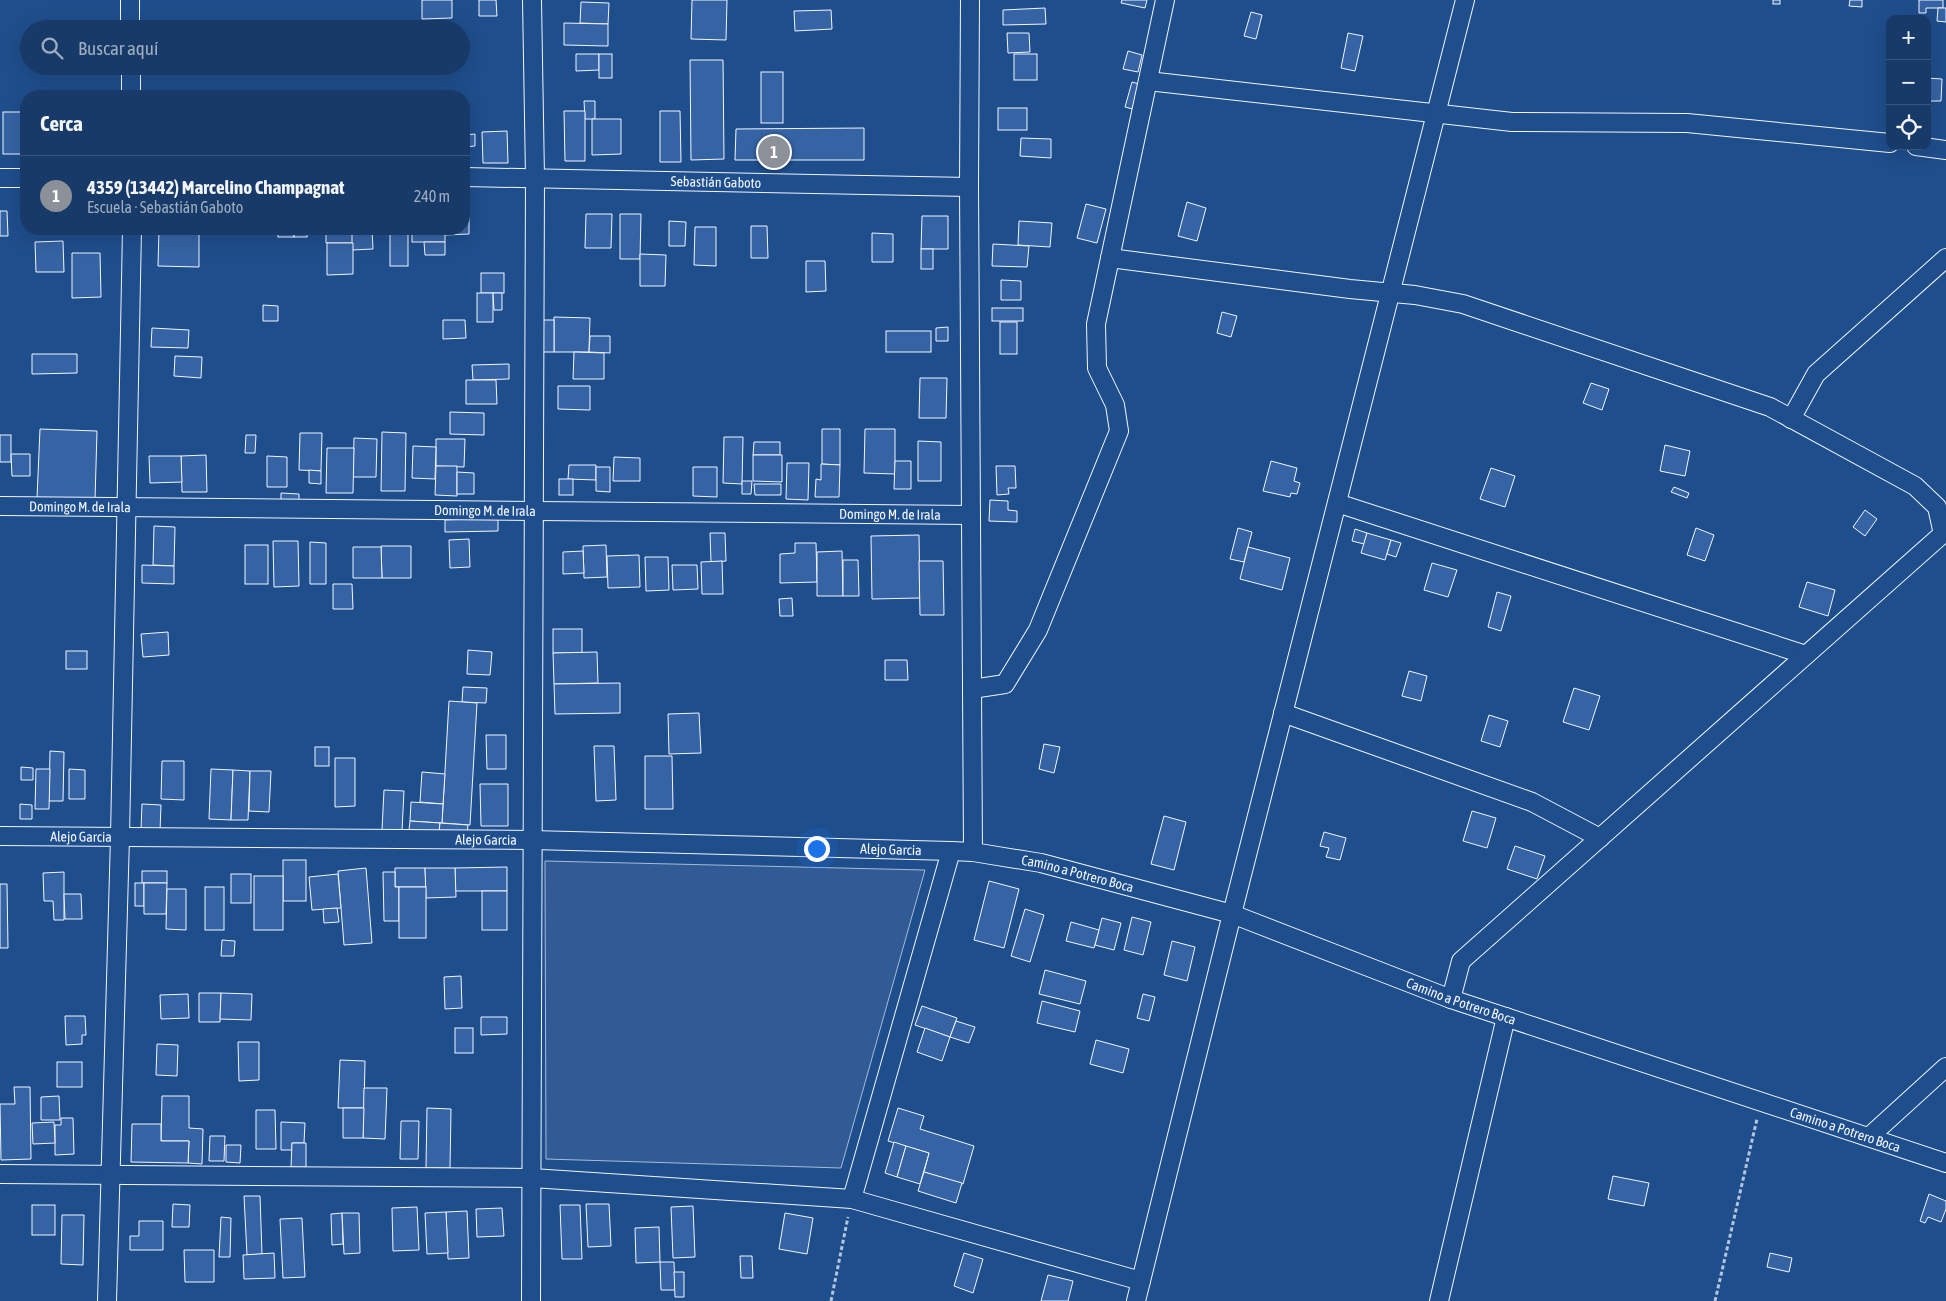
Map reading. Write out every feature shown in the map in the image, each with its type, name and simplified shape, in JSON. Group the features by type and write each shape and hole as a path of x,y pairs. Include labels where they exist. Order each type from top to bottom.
{"street":[{"path":"130,0 130,20"},
{"path":"531,1301 535,177 532,0"},
{"path":"970,0 969,187 973,852"},
{"path":"972,688 1005,684 1038,630 1119,431 1115,405 1097,368 1095,350 1096,324 1166,0"},
{"path":"1136,1301 1232,914 1465,0"},
{"path":"131,75 131,90"},
{"path":"1148,81 1512,122 1687,123 1886,143"},
{"path":"1931,148 1946,150"},
{"name":"Sebastián Gaboto","path":"470,177 969,187"},
{"path":"0,178 20,178"},
{"path":"107,1301 120,837 132,235"},
{"path":"1110,258 1350,289 1415,295 1463,304 1770,407 1915,486 1937,507 1944,532 1461,961 1451,999"},
{"path":"1791,419 1816,374 1946,258"},
{"path":"1337,503 1806,655"},
{"name":"Domingo M. de Irala","path":"0,506 971,515"},
{"path":"1283,713 1532,802 1600,838"},
{"name":"Alejo Garcia","path":"0,836 532,840 973,852"},
{"path":"852,1199 951,851"},
{"name":"Camino a Potrero Boca","path":"973,852 1041,863 1232,914 1451,999 1946,1163"},
{"path":"1439,1301 1506,1017"},
{"path":"1869,1137 1946,1067"},
{"path":"0,1174 532,1178 852,1199 1140,1281"}],"path":[{"path":"1715,1301 1761,1102"},
{"path":"831,1301 852,1199"}],"shaded area":[{"path":"545,861 925,870 841,1168 546,1159"}],"building":[{"path":"422,0 452,0 452,18 422,19"},
{"path":"479,0 496,0 497,16 479,16"},
{"path":"692,0 727,0 726,40 691,39"},
{"path":"1122,0 1147,0 1145,8 1121,3"},
{"path":"1773,0 1780,0 1780,4 1773,4"},
{"path":"1850,0 1862,0 1862,7 1849,6"},
{"path":"1919,0 1943,0 1943,8 1926,8 1926,13 1919,13"},
{"path":"581,2 609,3 608,24 580,23"},
{"path":"1045,8 1046,24 1003,25 1003,10"},
{"path":"1938,8 1946,8 1946,22 1937,21"},
{"path":"831,10 832,29 795,31 794,11"},
{"path":"1251,12 1262,15 1256,39 1244,36"},
{"path":"564,23 608,24 608,46 564,45"},
{"path":"1007,33 1029,33 1030,52 1008,53"},
{"path":"1348,33 1363,36 1355,71 1341,68"},
{"path":"1128,51 1142,55 1138,72 1123,69"},
{"path":"576,54 599,54 599,70 576,71"},
{"path":"599,54 612,54 612,78 599,78"},
{"path":"1014,54 1037,54 1037,80 1014,80"},
{"path":"690,60 723,60 724,159 691,160"},
{"path":"761,72 783,72 783,123 761,123"},
{"path":"1931,78 1942,79 1941,101 1931,101"},
{"path":"1132,82 1146,86 1140,111 1125,107"},
{"path":"584,101 595,101 595,119 585,119"},
{"path":"998,108 1027,108 1027,130 998,130"},
{"path":"564,111 585,111 585,161 565,161"},
{"path":"660,111 680,111 681,162 660,162"},
{"path":"3,112 20,112 20,154 3,154"},
{"path":"592,119 621,119 621,154 592,155"},
{"path":"864,128 864,160 735,160 736,129"},
{"path":"507,131 508,163 483,163 482,132"},
{"path":"470,134 475,134 475,146 470,146"},
{"path":"1021,138 1051,139 1051,158 1020,156"},
{"path":"1187,202 1206,208 1197,241 1178,236"},
{"path":"1086,204 1106,209 1097,243 1077,238"},
{"path":"0,211 7,211 8,236 0,236"},
{"path":"586,214 612,214 611,248 585,248"},
{"path":"620,214 641,214 640,259 620,259"},
{"path":"922,216 948,216 948,249 921,249"},
{"path":"669,221 686,222 685,246 669,246"},
{"path":"1019,221 1052,223 1050,247 1018,245"},
{"path":"751,226 767,226 768,258 751,258"},
{"path":"695,227 716,227 716,266 694,265"},
{"path":"872,233 893,234 893,262 872,262"},
{"path":"159,235 199,235 199,267 158,266"},
{"path":"278,235 294,235 294,237 278,237"},
{"path":"294,235 307,235 307,237 294,237"},
{"path":"326,235 352,235 353,243 326,243"},
{"path":"352,235 372,235 373,249 352,250"},
{"path":"390,235 408,235 408,266 390,266"},
{"path":"412,235 445,235 445,242 412,242"},
{"path":"63,241 64,272 36,272 35,242"},
{"path":"424,242 445,242 445,255 425,255"},
{"path":"327,243 353,243 353,274 327,275"},
{"path":"993,244 1029,246 1027,267 992,266"},
{"path":"921,249 933,249 933,269 921,269"},
{"path":"72,253 100,253 101,297 72,298"},
{"path":"640,254 666,255 665,286 640,286"},
{"path":"806,261 825,261 826,291 806,292"},
{"path":"481,273 504,273 504,293 481,293"},
{"path":"1001,280 1021,281 1021,300 1001,300"},
{"path":"477,293 493,293 493,322 477,322"},
{"path":"493,293 502,293 502,310 494,310"},
{"path":"263,305 278,306 278,321 263,321"},
{"path":"992,308 1023,308 1023,321 992,321"},
{"path":"1222,312 1237,316 1231,337 1217,333"},
{"path":"554,317 590,318 589,352 554,352"},
{"path":"443,320 465,320 466,338 443,339"},
{"path":"543,320 554,320 554,352 543,352"},
{"path":"1000,322 1017,322 1017,354 1000,354"},
{"path":"948,327 948,341 936,341 936,328"},
{"path":"152,328 189,330 188,348 151,347"},
{"path":"886,331 931,331 931,352 886,352"},
{"path":"590,336 610,336 610,353 589,352"},
{"path":"574,352 604,353 604,379 573,379"},
{"path":"32,354 77,354 77,373 32,374"},
{"path":"175,356 202,357 201,378 174,376"},
{"path":"509,364 509,379 473,380 472,365"},
{"path":"920,378 947,378 946,418 919,418"},
{"path":"466,380 496,380 497,404 466,404"},
{"path":"1591,383 1609,389 1602,410 1583,403"},
{"path":"558,386 590,386 590,410 558,409"},
{"path":"450,412 484,413 484,435 450,434"},
{"path":"40,429 97,431 95,500 37,498"},
{"path":"822,429 840,429 840,465 822,464"},
{"path":"865,429 895,429 895,474 864,473"},
{"path":"382,432 406,433 405,491 381,491"},
{"path":"300,433 322,433 321,471 299,470"},
{"path":"0,435 11,435 11,462 0,462"},
{"path":"246,435 256,435 255,453 245,453"},
{"path":"724,437 743,437 742,484 723,483"},
{"path":"354,438 377,439 376,477 353,477"},
{"path":"436,439 465,439 464,467 436,466"},
{"path":"918,441 941,442 941,481 918,481"},
{"path":"754,442 780,442 780,455 753,455"},
{"path":"1665,445 1690,451 1685,476 1660,471"},
{"path":"413,446 436,447 435,479 412,478"},
{"path":"327,448 354,448 353,493 326,493"},
{"path":"11,454 30,454 30,476 12,476"},
{"path":"206,455 207,492 182,492 181,456"},
{"path":"753,455 782,455 782,482 753,481"},
{"path":"149,456 181,456 182,482 150,483"},
{"path":"267,456 287,457 287,487 267,487"},
{"path":"614,457 640,458 640,481 613,481"},
{"path":"895,461 911,461 911,489 894,489"},
{"path":"1271,461 1297,468 1294,481 1300,483 1297,494 1291,493 1290,497 1263,491"},
{"path":"787,463 809,463 808,500 786,499"},
{"path":"821,464 840,465 839,497 815,497 816,479 821,480"},
{"path":"569,465 596,465 596,480 568,479"},
{"path":"436,466 457,466 457,496 435,495"},
{"path":"996,466 1015,466 1016,488 1008,488 1009,494 997,495"},
{"path":"596,467 610,467 610,492 596,491"},
{"path":"693,467 717,467 717,497 693,496"},
{"path":"1491,468 1515,476 1505,507 1480,499"},
{"path":"309,470 321,471 321,484 309,483"},
{"path":"457,472 474,473 474,494 457,494"},
{"path":"559,479 573,479 573,495 559,495"},
{"path":"742,481 752,481 751,494 742,494"},
{"path":"754,484 781,484 781,495 755,495"},
{"path":"1674,487 1689,493 1687,498 1671,492"},
{"path":"281,493 299,494 299,504 281,503"},
{"path":"990,500 1008,501 1008,510 1017,511 1017,522 989,521"},
{"path":"1865,510 1877,519 1865,536 1853,527"},
{"path":"498,518 498,531 445,532 445,520"},
{"path":"154,526 175,527 174,566 153,565"},
{"path":"1238,528 1252,532 1244,562 1230,559"},
{"path":"1696,528 1714,535 1705,561 1687,555"},
{"path":"1355,529 1367,533 1364,544 1352,541"},
{"path":"710,533 725,533 726,561 711,562"},
{"path":"1367,533 1391,540 1385,560 1361,553"},
{"path":"919,535 920,598 872,599 871,536"},
{"path":"469,539 470,567 450,568 449,540"},
{"path":"1391,540 1401,543 1396,557 1387,554"},
{"path":"273,541 298,541 299,586 274,587"},
{"path":"310,542 326,543 326,584 310,584"},
{"path":"795,543 816,543 817,582 780,583 780,554 795,553"},
{"path":"245,545 268,545 268,584 245,584"},
{"path":"606,545 607,577 584,578 583,546"},
{"path":"381,546 411,546 411,578 382,578"},
{"path":"353,547 381,547 382,578 353,578"},
{"path":"1248,547 1290,558 1282,590 1240,579"},
{"path":"583,551 584,573 563,574 563,552"},
{"path":"842,551 843,596 817,596 817,552"},
{"path":"639,555 640,587 608,588 607,556"},
{"path":"645,557 668,557 669,590 646,591"},
{"path":"843,560 858,560 859,596 843,596"},
{"path":"722,561 723,594 702,594 701,562"},
{"path":"919,561 943,561 944,615 920,615"},
{"path":"1432,563 1457,570 1448,597 1424,590"},
{"path":"142,565 174,566 174,584 142,583"},
{"path":"672,565 697,565 698,589 673,590"},
{"path":"1807,582 1835,590 1828,616 1799,607"},
{"path":"333,584 352,584 353,609 333,609"},
{"path":"1497,592 1511,596 1501,631 1488,627"},
{"path":"792,598 793,616 780,616 779,599"},
{"path":"553,629 582,629 582,653 553,653"},
{"path":"168,632 169,655 143,657 141,634"},
{"path":"468,650 492,652 490,675 467,674"},
{"path":"66,651 87,651 87,669 66,669"},
{"path":"597,652 598,683 554,684 553,653"},
{"path":"885,660 907,660 908,680 885,680"},
{"path":"1409,671 1427,676 1421,701 1402,696"},
{"path":"620,683 620,713 555,714 554,684"},
{"path":"463,687 487,688 486,703 462,702"},
{"path":"1574,688 1600,696 1589,730 1563,722"},
{"path":"449,701 477,703 470,825 442,823"},
{"path":"699,713 701,753 669,754 668,714"},
{"path":"1489,715 1508,721 1500,747 1481,741"},
{"path":"486,735 506,735 506,769 487,769"},
{"path":"1044,744 1060,747 1054,773 1039,769"},
{"path":"594,746 614,746 616,800 596,801"},
{"path":"315,747 329,747 329,766 315,766"},
{"path":"50,751 64,752 63,801 49,801"},
{"path":"645,756 672,756 673,809 645,809"},
{"path":"335,758 355,758 355,806 335,807"},
{"path":"162,761 184,761 184,800 161,799"},
{"path":"21,767 33,768 33,780 21,780"},
{"path":"36,769 50,769 49,809 35,809"},
{"path":"69,769 85,770 85,799 69,799"},
{"path":"211,769 233,770 231,820 209,819"},
{"path":"233,770 250,771 248,820 231,820"},
{"path":"250,771 271,771 269,812 249,811"},
{"path":"422,772 445,774 443,804 420,802"},
{"path":"480,784 508,784 508,826 481,826"},
{"path":"384,790 404,791 402,831 382,830"},
{"path":"411,802 443,804 442,823 410,821"},
{"path":"20,804 32,805 32,819 20,819"},
{"path":"142,804 161,805 160,831 141,830"},
{"path":"1472,811 1496,818 1487,848 1463,841"},
{"path":"1164,816 1186,822 1174,870 1151,864"},
{"path":"410,821 440,823 439,832 409,830"},
{"path":"440,823 468,825 467,835 439,833"},
{"path":"1324,832 1346,838 1340,860 1326,857 1329,848 1320,846"},
{"path":"1515,846 1545,856 1537,879 1507,869"},
{"path":"283,860 306,860 306,901 283,901"},
{"path":"507,867 507,891 455,891 455,868"},
{"path":"366,868 372,943 344,945 338,871"},
{"path":"395,868 425,868 426,887 395,887"},
{"path":"425,868 455,868 456,897 426,898"},
{"path":"142,871 167,871 167,883 142,883"},
{"path":"64,872 64,920 54,920 53,901 44,901 43,873"},
{"path":"383,872 395,872 395,887 399,887 399,921 384,921"},
{"path":"231,874 251,874 251,903 231,903"},
{"path":"338,874 341,908 312,910 309,877"},
{"path":"254,876 283,876 283,930 254,930"},
{"path":"989,881 1019,889 1004,948 974,940"},
{"path":"135,883 144,883 144,906 135,906"},
{"path":"144,883 167,883 166,914 144,914"},
{"path":"0,884 7,884 8,948 0,948"},
{"path":"205,887 224,887 224,930 205,930"},
{"path":"399,887 426,887 426,938 399,938"},
{"path":"167,889 186,889 186,930 166,929"},
{"path":"482,891 507,891 507,930 482,930"},
{"path":"64,894 81,894 82,919 65,919"},
{"path":"337,908 339,922 324,923 323,909"},
{"path":"1025,909 1044,915 1030,962 1011,956"},
{"path":"1132,917 1151,922 1143,955 1124,950"},
{"path":"1102,918 1121,923 1114,950 1095,945"},
{"path":"1071,922 1099,930 1094,948 1066,941"},
{"path":"222,940 235,941 234,956 221,956"},
{"path":"1172,941 1195,947 1187,981 1164,975"},
{"path":"1045,970 1086,981 1080,1004 1039,994"},
{"path":"461,976 462,1008 445,1009 444,977"},
{"path":"199,993 221,993 220,1022 199,1022"},
{"path":"221,993 252,994 251,1020 220,1019"},
{"path":"188,994 189,1018 161,1019 160,995"},
{"path":"1143,994 1155,997 1149,1021 1137,1018"},
{"path":"1042,1001 1080,1011 1075,1032 1037,1023"},
{"path":"922,1006 957,1018 950,1037 915,1025"},
{"path":"65,1016 85,1016 86,1035 82,1035 82,1044 66,1045"},
{"path":"481,1017 507,1017 507,1034 481,1035"},
{"path":"956,1021 975,1027 969,1043 950,1037"},
{"path":"455,1028 473,1028 473,1053 455,1053"},
{"path":"925,1028 950,1037 942,1061 917,1052"},
{"path":"1096,1040 1129,1049 1123,1073 1090,1064"},
{"path":"238,1042 259,1042 259,1080 239,1081"},
{"path":"157,1044 178,1045 177,1076 156,1075"},
{"path":"340,1060 365,1061 364,1108 338,1108"},
{"path":"57,1062 82,1062 82,1087 57,1087"},
{"path":"14,1087 30,1087 31,1159 1,1160 0,1104 15,1104"},
{"path":"364,1088 387,1088 385,1139 363,1138"},
{"path":"59,1096 60,1120 41,1120 41,1097"},
{"path":"162,1096 189,1096 189,1128 203,1129 202,1164 188,1163 189,1141 161,1141"},
{"path":"343,1108 364,1108 363,1138 343,1138"},
{"path":"427,1108 451,1109 450,1168 426,1168"},
{"path":"898,1108 924,1116 920,1129 974,1146 963,1184 924,1172 929,1153 888,1141"},
{"path":"256,1110 275,1110 276,1149 256,1149"},
{"path":"61,1118 73,1118 74,1154 55,1155 55,1125 61,1125"},
{"path":"401,1121 419,1121 418,1159 400,1159"},
{"path":"54,1122 55,1143 33,1144 32,1123"},
{"path":"281,1122 305,1123 304,1143 292,1143 292,1150 281,1150"},
{"path":"132,1124 161,1124 161,1141 189,1141 188,1163 131,1162"},
{"path":"210,1136 225,1136 224,1161 209,1161"},
{"path":"894,1142 906,1146 897,1177 885,1173"},
{"path":"292,1143 306,1143 306,1167 291,1167"},
{"path":"226,1145 241,1145 240,1163 226,1162"},
{"path":"906,1146 929,1153 920,1184 897,1177"},
{"path":"924,1172 962,1183 956,1203 918,1191"},
{"path":"1613,1176 1649,1183 1644,1206 1608,1199"},
{"path":"1929,1194 1946,1201 1946,1209 1941,1222 1928,1217 1925,1223 1920,1221"},
{"path":"244,1196 260,1196 262,1254 247,1255"},
{"path":"173,1204 190,1205 189,1227 172,1227"},
{"path":"586,1204 609,1204 611,1246 588,1247"},
{"path":"32,1205 55,1205 55,1235 32,1235"},
{"path":"560,1205 580,1205 582,1259 562,1259"},
{"path":"693,1206 695,1257 673,1258 671,1207"},
{"path":"417,1207 419,1250 393,1251 392,1208"},
{"path":"502,1208 504,1236 477,1237 476,1209"},
{"path":"467,1211 469,1258 448,1259 446,1212"},
{"path":"446,1212 448,1253 427,1254 425,1213"},
{"path":"342,1213 343,1244 332,1245 331,1214"},
{"path":"342,1213 359,1213 360,1253 344,1254"},
{"path":"785,1213 813,1218 807,1254 779,1249"},
{"path":"62,1215 84,1215 83,1265 61,1264"},
{"path":"221,1217 231,1218 230,1257 219,1257"},
{"path":"302,1218 305,1277 283,1278 280,1219"},
{"path":"139,1221 163,1221 163,1250 130,1250 130,1236 139,1236"},
{"path":"659,1227 660,1262 636,1263 635,1228"},
{"path":"184,1250 214,1250 214,1282 185,1282"},
{"path":"274,1253 275,1278 244,1279 243,1255"},
{"path":"964,1253 983,1259 973,1293 954,1286"},
{"path":"1770,1253 1792,1258 1789,1272 1767,1267"},
{"path":"740,1256 752,1256 753,1278 741,1278"},
{"path":"660,1262 674,1262 675,1290 661,1290"},
{"path":"674,1272 684,1272 684,1297 675,1297"},
{"path":"1048,1275 1073,1281 1068,1301 1041,1301"}],"place":[{"name":"4359 (13442) Marcelino Champagnat","path":"774,152"}]}
